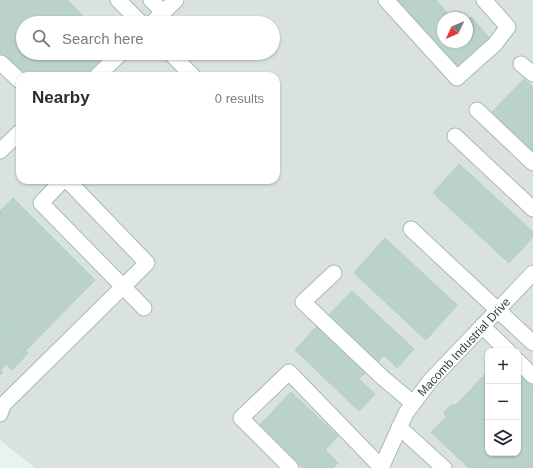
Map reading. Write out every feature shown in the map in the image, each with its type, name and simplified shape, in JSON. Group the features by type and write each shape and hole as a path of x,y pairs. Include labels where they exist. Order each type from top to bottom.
{"street":[{"path":"118,0 134,16"},
{"path":"151,0 164,13"},
{"path":"160,16 176,0"},
{"path":"386,0 457,78 495,44 508,27 484,0"},
{"path":"101,72 114,60"},
{"path":"177,60 189,72"},
{"path":"0,64 1,63 16,78"},
{"path":"521,64 533,74"},
{"path":"477,110 533,164"},
{"path":"0,151 16,136"},
{"path":"455,136 533,209"},
{"path":"59,184 40,203 144,308"},
{"path":"1,408 147,262 71,184"},
{"path":"411,229 533,343"},
{"path":"334,273 303,302 383,378 413,403"},
{"name":"Macomb Industrial Drive","path":"381,467 406,413 430,381 533,273"},
{"path":"482,326 505,348"},
{"path":"521,364 533,376"},
{"path":"291,468 241,418 289,372 381,467"},
{"path":"399,427 444,468"}],"shaded area":[{"path":"0,0 533,0 533,468 35,468 0,440"}],"building":[{"path":"0,0 67,0 83,16 16,16 16,60 106,60 95,72 16,72 0,58"},
{"path":"393,0 436,0 446,12 437,12 437,48 473,48 473,19 492,41 456,73"},
{"path":"524,79 533,87 533,153 491,113"},
{"path":"459,164 533,232 533,237 509,263 433,193"},
{"path":"13,198 95,280 26,350 0,324 0,211"},
{"path":"385,238 457,305 426,340 354,273"},
{"path":"352,291 414,349 397,368 384,355 377,363 328,316"},
{"path":"0,324 28,353 12,370 6,364 1,370 3,372 0,375"},
{"path":"318,325 367,371 359,379 375,394 359,411 295,350"},
{"path":"522,373 533,383 533,468 469,468 431,432 446,417 444,412 451,405 456,405 485,374 485,456 521,456"},
{"path":"291,392 338,436 325,450 338,463 333,468 303,468 259,426"}]}
